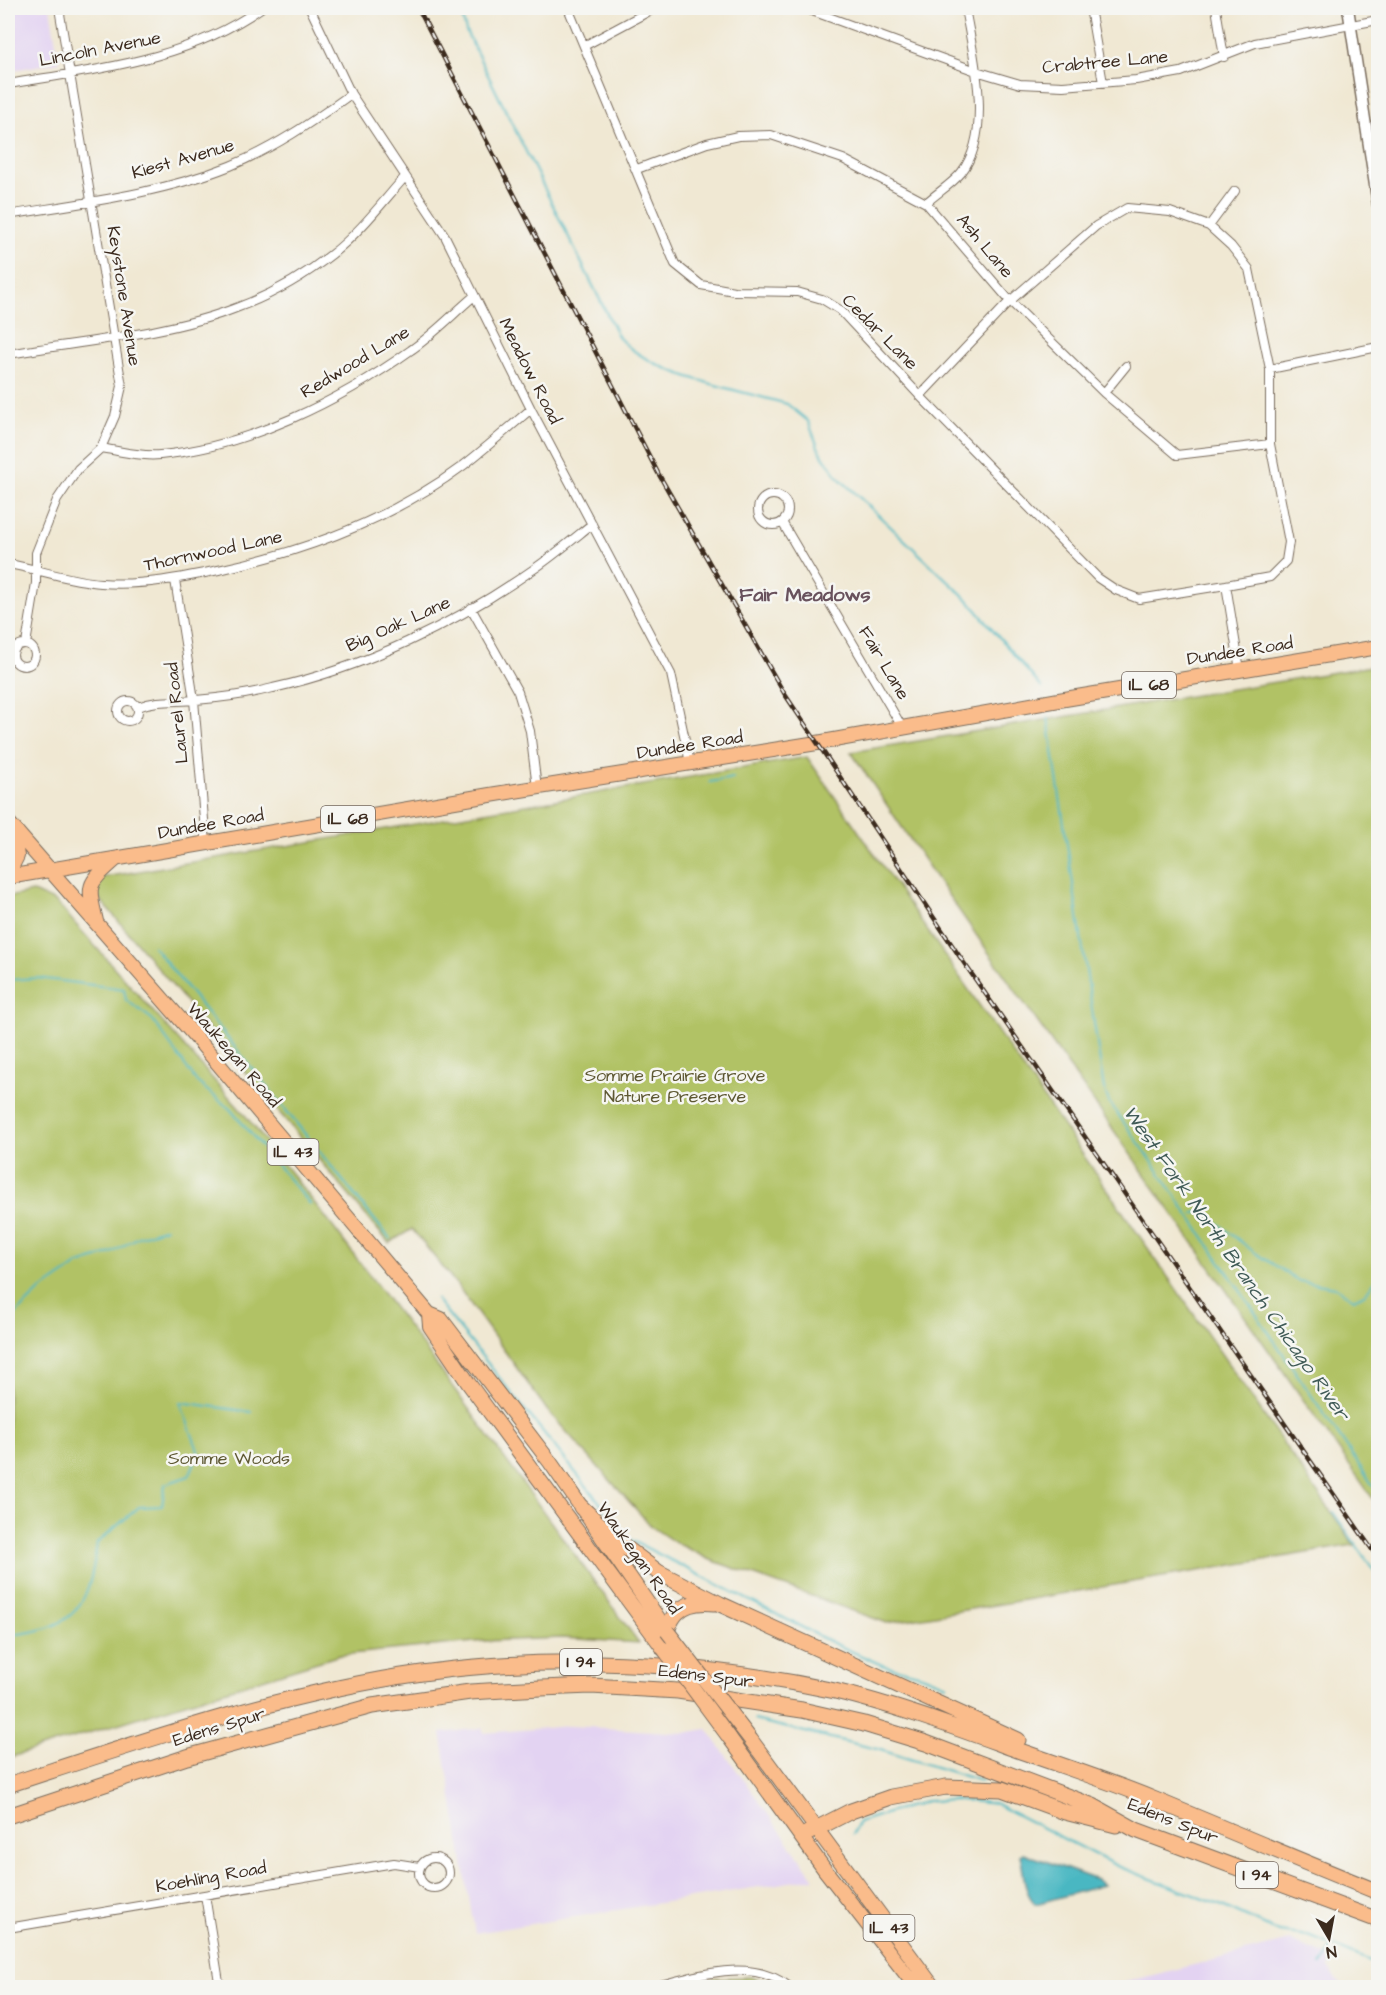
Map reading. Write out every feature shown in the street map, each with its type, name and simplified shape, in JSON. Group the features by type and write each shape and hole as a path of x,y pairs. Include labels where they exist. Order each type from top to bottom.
{"highway":[{"path":"581,1507 617,1541 658,1572 720,1604 972,1720 1150,1798"},
{"path":"664,1649 671,1619 686,1606 700,1601 720,1604"},
{"name":"Edens Spur","path":"8,1785 254,1710 368,1682 476,1667 540,1662 604,1662 712,1670 837,1692 924,1716 1150,1798 1378,1892"},
{"name":"Edens Spur","path":"8,1816 187,1757 372,1706 470,1692 591,1686 735,1698 864,1724 926,1743 1093,1806 1136,1830 1378,1920"},
{"path":"808,1832 891,1797 946,1787 1002,1789 1065,1812 1136,1830"}],"main road":[{"name":"Dundee Road","path":"8,875 50,870 1378,647"},
{"name":"Waukegan Road","path":"10,824 429,1314 441,1319 531,1436 667,1631 751,1740 808,1832"},
{"path":"8,875 17,856 10,824"},
{"path":"96,923 89,893 92,880 117,858"},
{"name":"Waukegan Road","path":"429,1314 430,1326 469,1384 729,1737 808,1832"},
{"name":"IL 43","path":"808,1832 825,1870 917,1988"},
{"name":"IL 43","path":"808,1832 934,1988"}],"street":[{"name":"Keystone Avenue","path":"26,644 36,553 57,500 78,469 101,448 115,416 122,386 59,8"},
{"name":"Lincoln Avenue","path":"8,84 158,57 213,37 261,8"},
{"name":"Meadow Road","path":"310,8 351,94 404,178 445,236 473,297 531,410 671,674 690,763"},
{"name":"Cedar Lane","path":"568,8 675,264 701,285 734,291 797,292 822,299 840,310 920,396 1098,578 1116,590 1139,599 1226,585"},
{"path":"584,46 655,8"},
{"name":"Crabtree Lane","path":"804,8 830,12 976,71 1020,84 1063,86 1181,72 1255,43 1378,20"},
{"path":"926,203 962,172 979,134 976,71 965,8"},
{"path":"1090,8 1102,83"},
{"path":"1216,8 1224,57"},
{"path":"1348,8 1378,205"},
{"name":"Kiest Avenue","path":"8,215 92,201 188,179 228,166 305,128 351,94"},
{"name":"Ash Lane","path":"637,169 707,143 738,136 771,135 843,159 926,203 1010,301 1104,393 1177,455 1270,444"},
{"path":"8,354 179,324 236,308 284,285 332,254 365,222 404,178"},
{"path":"1209,226 1235,191"},
{"path":"920,396 1010,301 1096,226 1127,208 1170,212 1209,226 1231,246 1249,269 1270,369 1270,444 1289,542 1286,561 1270,577 1226,585 1240,670"},
{"name":"Redwood Lane","path":"101,448 157,456 206,448 248,435 322,404 411,350 473,297"},
{"path":"1270,369 1378,347"},
{"path":"1104,393 1126,366"},
{"name":"Thornwood Lane","path":"8,564 36,568 69,579 135,584 175,580 279,557 346,532 408,501 464,465 531,410"},
{"name":"Fair Lane","path":"782,522 902,727"},
{"name":"Big Oak Lane","path":"138,707 165,700 195,700 274,688 351,664 405,642 471,608 531,572 592,524"},
{"name":"Laurel Road","path":"175,580 195,700 206,843"},
{"path":"471,608 518,692 530,731 537,788"},
{"name":"Koehling Road","path":"8,1928 394,1863 420,1867"},
{"path":"205,1895 220,1988"},
{"path":"649,1988 709,1974 750,1970 776,1977 790,1988"}],"shaded area":[{"path":"8,8 50,8 59,62 8,71"},
{"path":"570,1726 684,1733 707,1729 814,1878 475,1933 441,1733 482,1728 484,1733"},
{"path":"1290,1941 1334,1958 1328,1968 1343,1987 1105,1987"}],"green space":[{"path":"1378,665 1378,1506 939,882 851,752"},
{"name":"Somme Prairie Grove Nature Preserve","path":"807,757 1354,1545 887,1623 708,1559 673,1541 652,1527 547,1410 457,1285 412,1229 389,1243 93,891 99,878"},
{"name":"Somme Woods","path":"33,892 56,902 245,1115 420,1342 639,1643 562,1638 485,1641 340,1655 8,1758 8,897"},
{"path":"750,1977 780,1987 678,1987 717,1978"}],"water":[{"path":"1023,1853 1097,1880 1103,1885 1036,1904 1026,1888 1020,1855"}],"waterway":[{"name":"West Fork North Branch Chicago River","path":"460,8 466,31 619,338 654,363 698,380 787,404 808,421 820,452 839,478 968,600 1042,688"},
{"name":"West Fork North Branch Chicago River","path":"1048,718 1104,1089 1110,1104 1147,1154 1378,1493"},
{"path":"710,782 733,778"},
{"path":"153,946 390,1239"},
{"path":"8,980 37,978 124,989 126,1000 152,1019 197,1082 230,1109 311,1205"},
{"path":"1193,1214 1202,1211 1254,1252 1299,1281 1335,1287 1354,1299 1366,1293 1378,1277"},
{"path":"8,1321 41,1290 79,1264 112,1253 138,1237 166,1228"},
{"path":"436,1299 629,1539 831,1642 882,1665 922,1675 947,1685"},
{"path":"8,1635 49,1627 75,1611 89,1584 97,1543 139,1507 162,1506 165,1484 189,1476 199,1453 180,1402 251,1412"},
{"path":"1333,1512 1378,1576"},
{"path":"754,1720 877,1749 981,1781"},
{"path":"853,1834 859,1822 927,1801 960,1800 996,1804 1117,1866 1220,1905 1279,1932 1309,1936 1378,1964"},
{"path":"1321,1965 1333,1947"}],"railway":[{"path":"418,8 658,473 784,693 964,963 1378,1558"}],"district":[{"name":"Fair Meadows","path":"805,595"}]}
